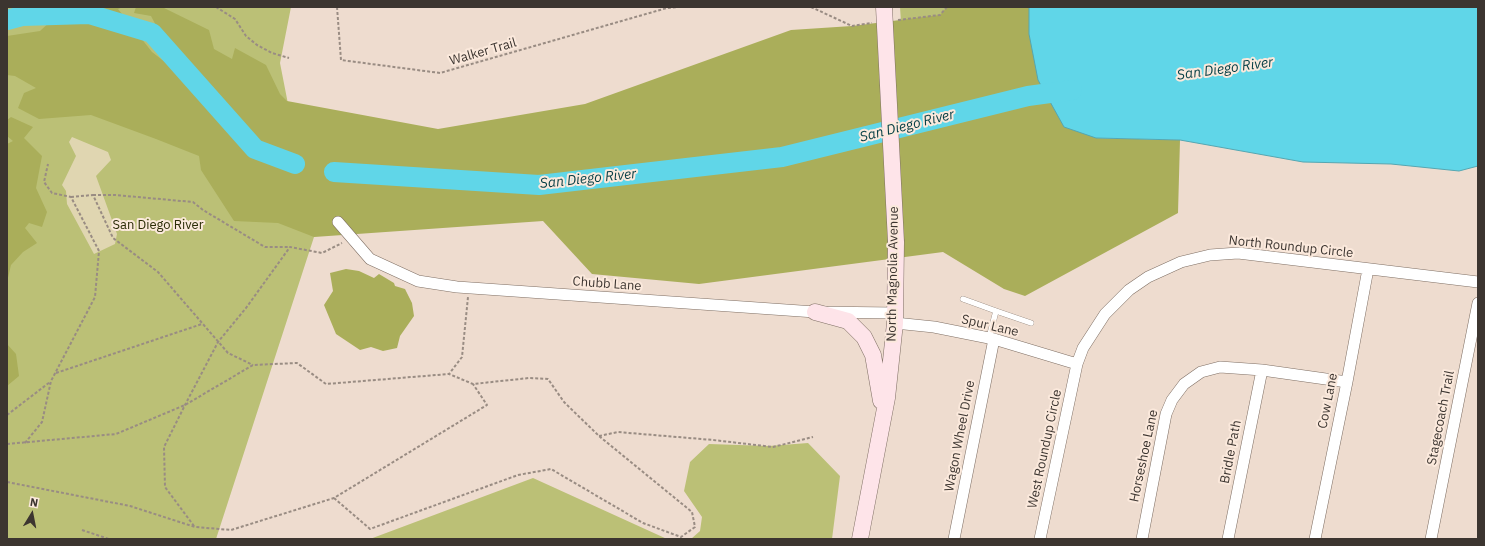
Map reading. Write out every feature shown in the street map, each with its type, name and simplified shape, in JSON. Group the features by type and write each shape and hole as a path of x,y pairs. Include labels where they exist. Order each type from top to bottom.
{"main road":[{"name":"North Magnolia Avenue","path":"860,539 887,398 895,318 896,242 884,7"},
{"path":"815,312 848,322 864,337 873,355 878,378 883,423"}],"street":[{"name":"Chubb Lane","path":"338,222 370,259 418,281 469,288 895,318"},
{"name":"North Roundup Circle","path":"1077,364 1083,348 1104,314 1124,295 1148,277 1181,262 1210,255 1238,253 1478,282"},
{"name":"Cow Lane","path":"1315,539 1347,382 1368,268"},
{"name":"Stagecoach Trail","path":"1431,539 1478,303"},
{"name":"Spur Lane","path":"895,318 991,339 1077,364"},
{"name":"Wagon Wheel Drive","path":"954,539 991,339"},
{"name":"West Roundup Circle","path":"1040,539 1077,364"},
{"name":"Horseshoe Lane","path":"1142,539 1166,414 1172,400 1184,384 1201,372 1220,367 1262,370 1347,382"},
{"name":"Bridle Path","path":"1228,539 1262,370"}],"lane":[{"path":"963,299 996,312 1031,323"},
{"path":"991,339 996,312"}],"path":[{"path":"216,7 235,19 246,36 257,45 272,53 289,58"},
{"name":"Walker Trail","path":"337,7 341,60 440,74 667,8 678,7"},
{"path":"48,164 44,182 52,193 72,197 115,195 193,202 203,210 265,247 290,247 322,253 352,237"},
{"path":"93,195 113,238 158,272 228,353 253,364 297,363 326,384 449,374 473,384 529,378 548,379 564,402 598,436 692,512 695,527 681,537 643,523 551,469 518,475 370,529 334,498"},
{"path":"25,442 42,422 51,381 95,297 99,251 72,197"},
{"path":"195,527 165,487 164,447 218,342 246,308 290,247"},
{"path":"449,374 462,358 469,288"},
{"path":"55,373 202,324"},
{"path":"7,444 116,434 185,405 253,364"},
{"path":"7,415 51,381"},
{"path":"7,482 130,506 195,527 231,530 334,498 488,405 473,384"},
{"path":"598,436 618,432 772,446 813,437"},
{"path":"82,530 109,539"}],"green space":[{"name":"San Diego River","path":"7,7 291,7 280,63 314,237 216,539 7,539"},
{"path":"63,7 123,7 118,9 152,52 179,73 212,109 217,103 190,66 161,35 151,16 134,13 136,7 162,7 209,30 214,49 232,59 235,48 266,65 280,94 287,101 438,129 585,104 791,30 852,26 940,15 947,7 1029,7 1029,34 1096,138 1180,140 1178,213 1025,296 1004,289 943,252 699,284 592,274 543,221 314,237 278,223 234,221 201,170 199,156 91,115 39,119 18,108 24,93 36,88 15,76 7,75 7,36 40,31 64,9"},
{"path":"900,7 959,7 951,23 901,22"},
{"path":"11,117 33,127 24,138 42,156 36,188 47,212 42,227 29,223 25,228 37,243 23,252 11,265 7,282 7,144 13,141 7,136 7,120"},
{"path":"346,269 359,271 374,278 379,274 394,283 395,286 405,289 412,303 414,316 400,336 397,348 383,351 371,347 360,350 336,334 324,305 333,291 330,273"},
{"path":"7,344 16,354 19,376 7,386"},
{"path":"808,443 840,476 832,539 691,539 700,531 702,517 684,491 690,462 709,444 769,446"},
{"path":"533,478 667,539 370,539"}],"sand":[{"path":"72,137 108,152 111,160 96,176 117,234 115,244 94,254 67,204 66,191 62,185 76,156 69,142"}],"water":[{"path":"1029,7 1478,7 1478,166 1459,171 1391,164 1303,162 1180,140 1096,138 1064,127 1038,80 1029,34"}],"waterway":[{"name":"San Diego River","path":"7,20 22,16 89,14 152,33 255,149 295,164"},
{"name":"San Diego River","path":"334,172 539,185 782,157 1028,96 1072,90"}]}
